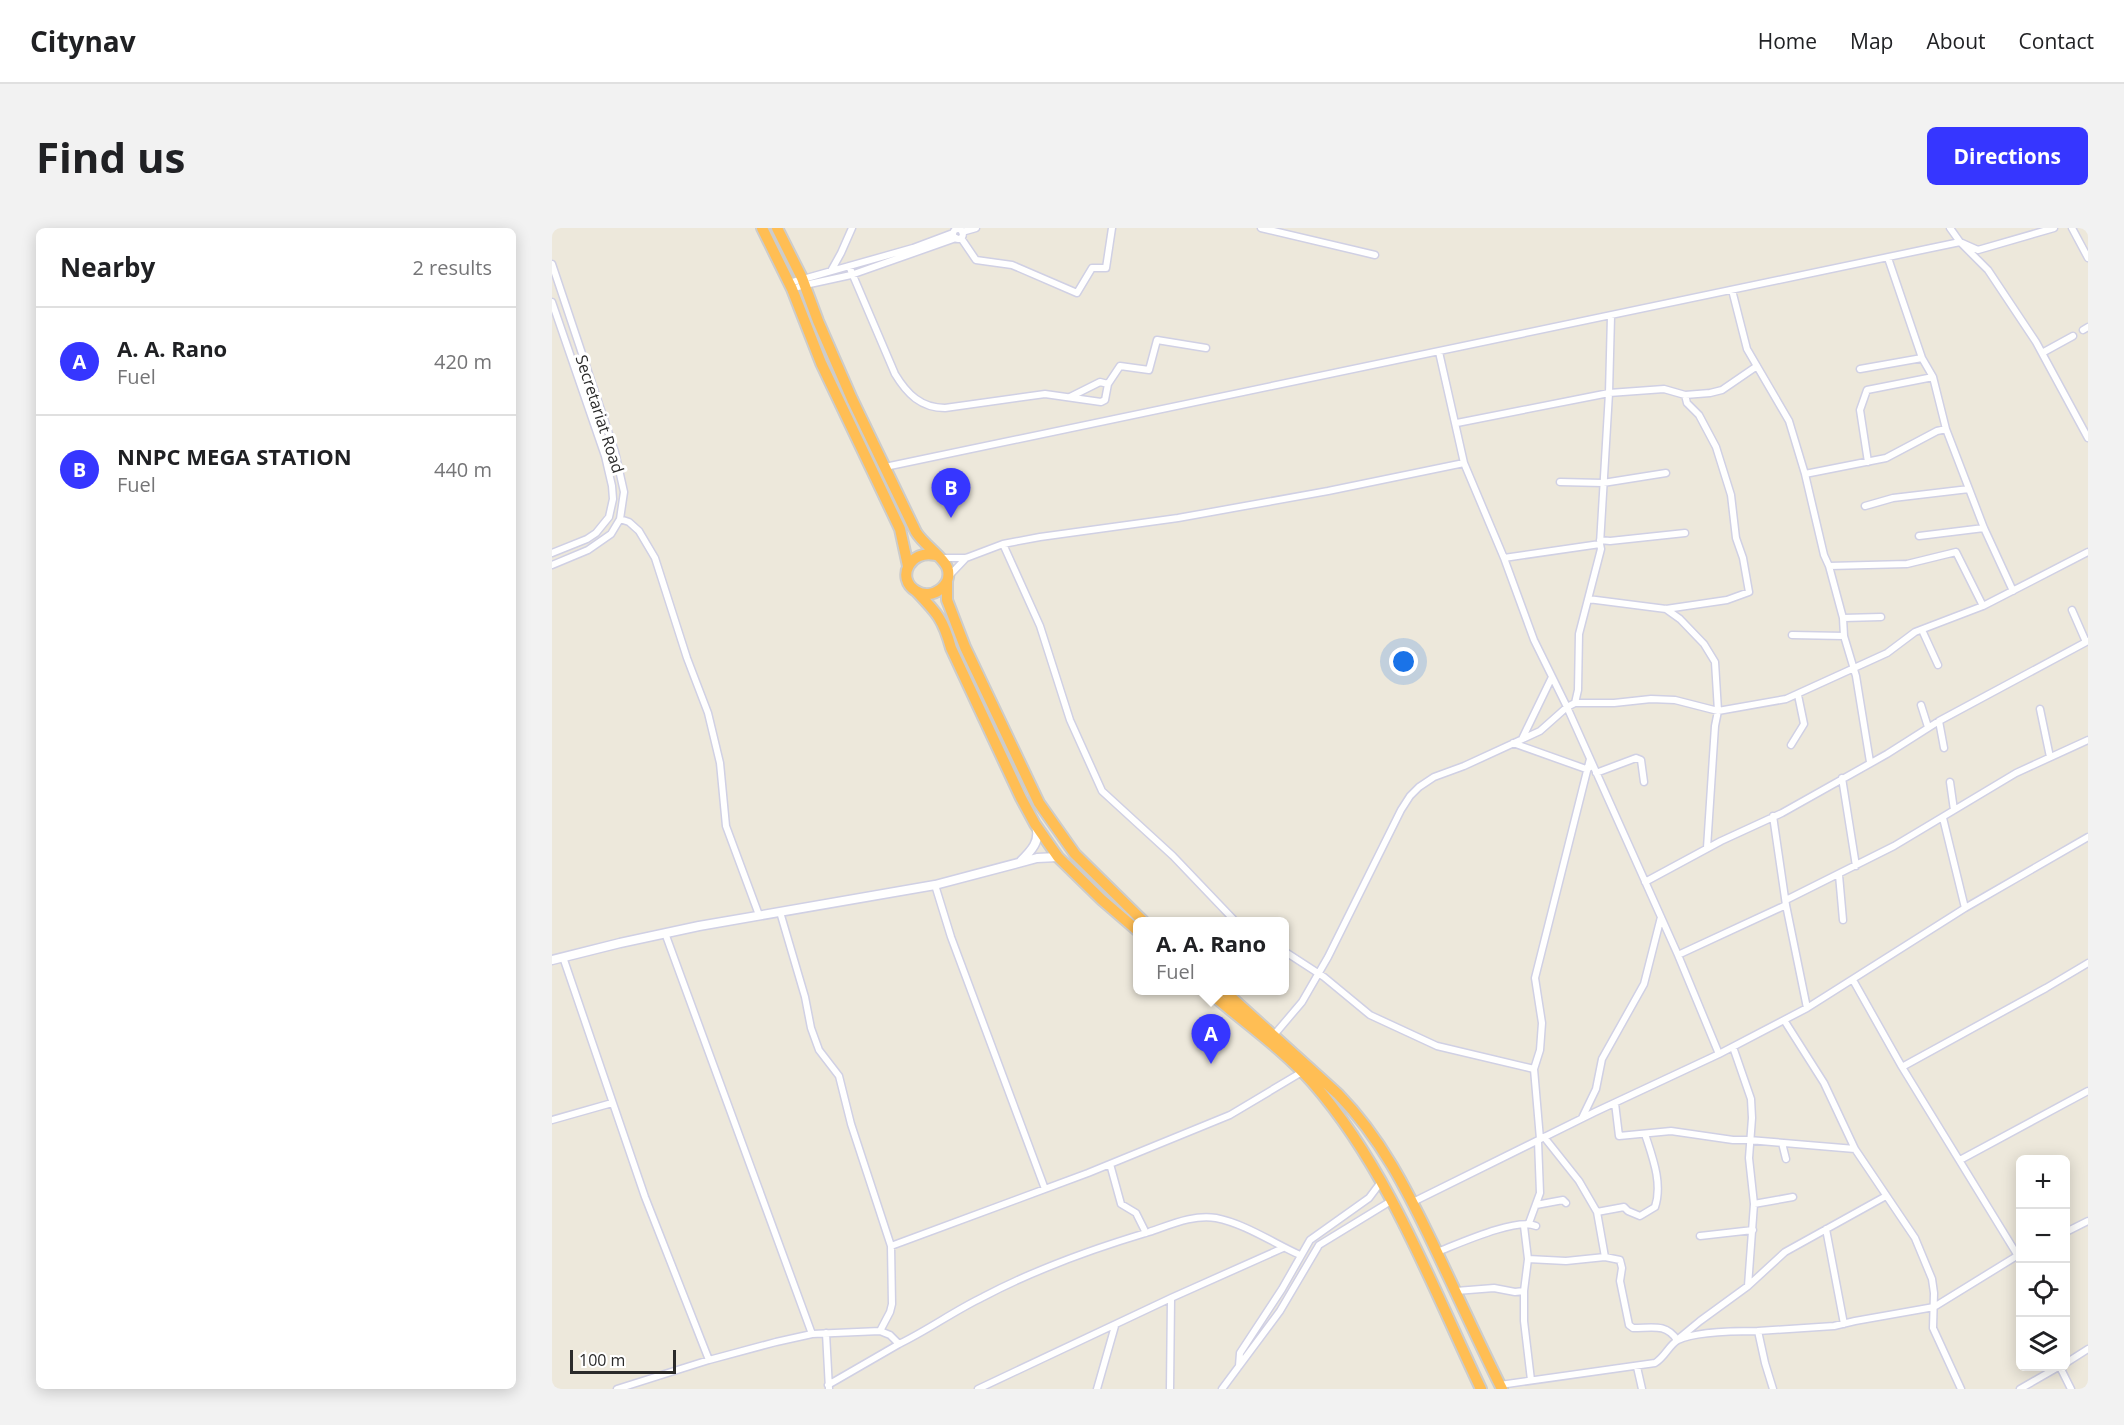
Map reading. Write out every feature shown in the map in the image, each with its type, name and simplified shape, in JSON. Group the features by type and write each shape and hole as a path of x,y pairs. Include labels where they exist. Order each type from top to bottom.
{"highway":[{"path":"762,228 791,286 821,363 900,529 908,566 909,583 933,607 945,625 951,648 1021,798 1035,824 1058,857 1133,927"},
{"path":"777,228 804,281 818,321 916,532 946,564 947,600 965,647 1039,803 1075,854 1140,917"},
{"path":"908,566 922,554 938,557"},
{"path":"917,592 934,593 939,591 947,580"},
{"path":"1213,995 1302,1072 1340,1118 1382,1182 1481,1389"},
{"path":"1229,995 1321,1078 1355,1112 1385,1151 1413,1202 1501,1387"}],"street":[{"path":"831,271 852,228"},
{"path":"791,286 831,271 976,228"},
{"path":"957,233 976,260 1012,265 1077,293 1092,268 1106,268 1112,228"},
{"path":"1261,228 1375,255"},
{"path":"1950,228 1960,242 1988,270 2042,353 2088,438"},
{"path":"885,468 1960,242 1978,250 2054,228"},
{"path":"2072,228 2088,258"},
{"path":"804,281 851,275 957,233"},
{"path":"1888,258 1922,358 1932,377 1946,429 1984,528 2013,591"},
{"name":"Secretariat Road","path":"552,264 619,465 624,492 620,519"},
{"path":"849,266 895,374 904,389 920,402 936,408 1045,394 1101,402 1106,399 1108,384 1120,366 1149,370 1157,340 1206,348"},
{"path":"1732,290 1747,350 1789,421 1805,474 1854,669 1870,762"},
{"name":"Secretariat Road","path":"552,302 605,456 613,499 609,517 596,533 552,553"},
{"path":"1575,703 1578,690 1579,634 1601,549 1611,316"},
{"path":"2042,353 2073,336"},
{"path":"1439,352 1464,462 1504,558 1533,640 1567,707 1590,759 1592,770 1678,955 1719,1054"},
{"path":"1860,369 1922,358"},
{"path":"1456,423 1609,393 1664,389 1685,395 1710,393 1722,390 1757,366"},
{"path":"1868,462 1860,410 1867,390 1932,377"},
{"path":"1070,397 1100,382 1108,384"},
{"path":"1588,599 1666,609 1727,600 1749,592 1743,558 1736,538 1731,495 1719,456 1699,415 1687,403 1685,395"},
{"path":"1805,474 1868,462 1899,453 1937,431 1946,429"},
{"path":"938,557 966,558 1003,544 1178,518 1464,462"},
{"path":"1560,482 1603,483 1666,473"},
{"path":"1865,506 1893,498 1969,489"},
{"path":"552,565 596,546 611,534 620,519 629,522 639,531 655,558 687,658 708,713 720,763 726,826 759,915"},
{"path":"1919,536 1984,528"},
{"path":"1504,558 1600,542 1685,533"},
{"path":"1003,544 1040,626 1071,720 1102,791 1173,856 1232,917"},
{"path":"1829,566 1907,564 1956,552 1983,606"},
{"path":"1274,1035 1302,1002 1318,974 1410,796 1434,777 1464,766 1540,730 1575,703 1675,700 1718,711 1798,695 1887,653 1922,630 1983,606 2088,552"},
{"path":"947,580 966,558"},
{"path":"1666,609 1698,638 1715,662 1718,711 1707,848"},
{"path":"1645,882 1707,848 1773,816 1928,728 2087,642 2072,610"},
{"path":"1842,618 1881,617"},
{"path":"1922,630 1938,665"},
{"path":"1792,635 1845,636"},
{"path":"1522,739 1552,677"},
{"path":"1791,745 1804,724 1798,695"},
{"path":"1921,705 1928,728"},
{"path":"2040,709 2050,757"},
{"path":"1939,722 1944,748"},
{"path":"1678,955 1856,866 1943,818 2016,773 2088,740"},
{"path":"1513,743 1563,762 1592,770 1636,758 1641,760 1644,782"},
{"path":"1533,1224 1540,1193 1541,1139 1534,1069 1540,1050 1542,1023 1535,978 1592,770"},
{"path":"1842,778 1856,866"},
{"path":"1950,782 1954,810"},
{"path":"1773,816 1786,902 1808,1008"},
{"path":"1943,818 1965,908"},
{"path":"1018,863 1032,851 1036,844 1038,832 1035,824"},
{"path":"1413,1202 1719,1054 1808,1008 1965,908 2088,837"},
{"path":"552,960 665,933 935,885 1037,858 1058,857"},
{"path":"1839,875 1842,920"},
{"path":"935,885 951,937 1045,1189"},
{"path":"780,912 806,997 811,1028 819,1050 838,1076 851,1124 891,1246 892,1304 880,1331"},
{"path":"1581,1119 1596,1089 1602,1059 1644,984 1661,917"},
{"path":"665,933 812,1334"},
{"path":"1289,954 1370,1015 1437,1046 1534,1069"},
{"path":"563,957 645,1197 709,1360"},
{"path":"1902,1067 2088,963"},
{"path":"1853,980 1902,1067 2016,1250"},
{"path":"1784,1020 1824,1083 1855,1149 1915,1238 1932,1279 1933,1328 1961,1389"},
{"path":"1733,1047 1751,1099 1752,1118 1749,1140 1754,1204 1748,1286"},
{"path":"891,1246 1110,1164 1230,1115 1302,1072"},
{"path":"1960,1160 2088,1091"},
{"path":"552,1120 612,1103"},
{"path":"1615,1103 1619,1136 1671,1131 1733,1140 1855,1149"},
{"path":"1597,1212 1624,1207 1640,1216 1655,1207 1656,1173 1645,1134"},
{"path":"1541,1139 1578,1181 1597,1212 1605,1257"},
{"path":"1782,1143 1786,1159"},
{"path":"1110,1164 1121,1204 1136,1213 1146,1233"},
{"path":"1239,1367 1240,1353 1314,1235 1369,1198 1382,1182"},
{"path":"1501,1387 1531,1380 1655,1363 1662,1359 1677,1340 1748,1286 1785,1252 1886,1196"},
{"path":"1754,1204 1793,1197"},
{"path":"1536,1206 1563,1200 1566,1203"},
{"path":"1222,1389 1283,1305 1319,1245 1391,1201"},
{"path":"826,1333 828,1387 981,1297 1042,1268 1189,1220 1204,1217 1217,1218 1300,1255"},
{"path":"2070,1230 2088,1221"},
{"path":"1437,1252 1498,1229 1533,1224"},
{"path":"1531,1380 1524,1321 1524,1291 1528,1259 1524,1226 1533,1224"},
{"path":"1826,1229 1845,1324"},
{"path":"1700,1236 1753,1230"},
{"path":"978,1389 1283,1248"},
{"path":"1528,1259 1566,1261 1605,1257 1620,1260 1622,1297 1630,1327 1664,1328 1672,1332 1677,1340"},
{"path":"1677,1340 1721,1331 1834,1326 1934,1307 2016,1257"},
{"path":"1456,1291 1494,1288 1515,1292 1524,1291"},
{"path":"1170,1389 1171,1298"},
{"path":"1097,1389 1114,1326"},
{"path":"617,1389 709,1360 812,1334 880,1331 891,1335 899,1344"},
{"path":"1758,1331 1773,1389"},
{"path":"2070,1360 2088,1349"},
{"path":"1637,1367 1642,1389"},
{"path":"2020,1389 2053,1371"},
{"path":"2062,1371 2072,1389"}],"place":[{"name":"NNPC MEGA STATION","path":"951,518"},
{"name":"A. A. Rano","path":"1211,1064"}]}
